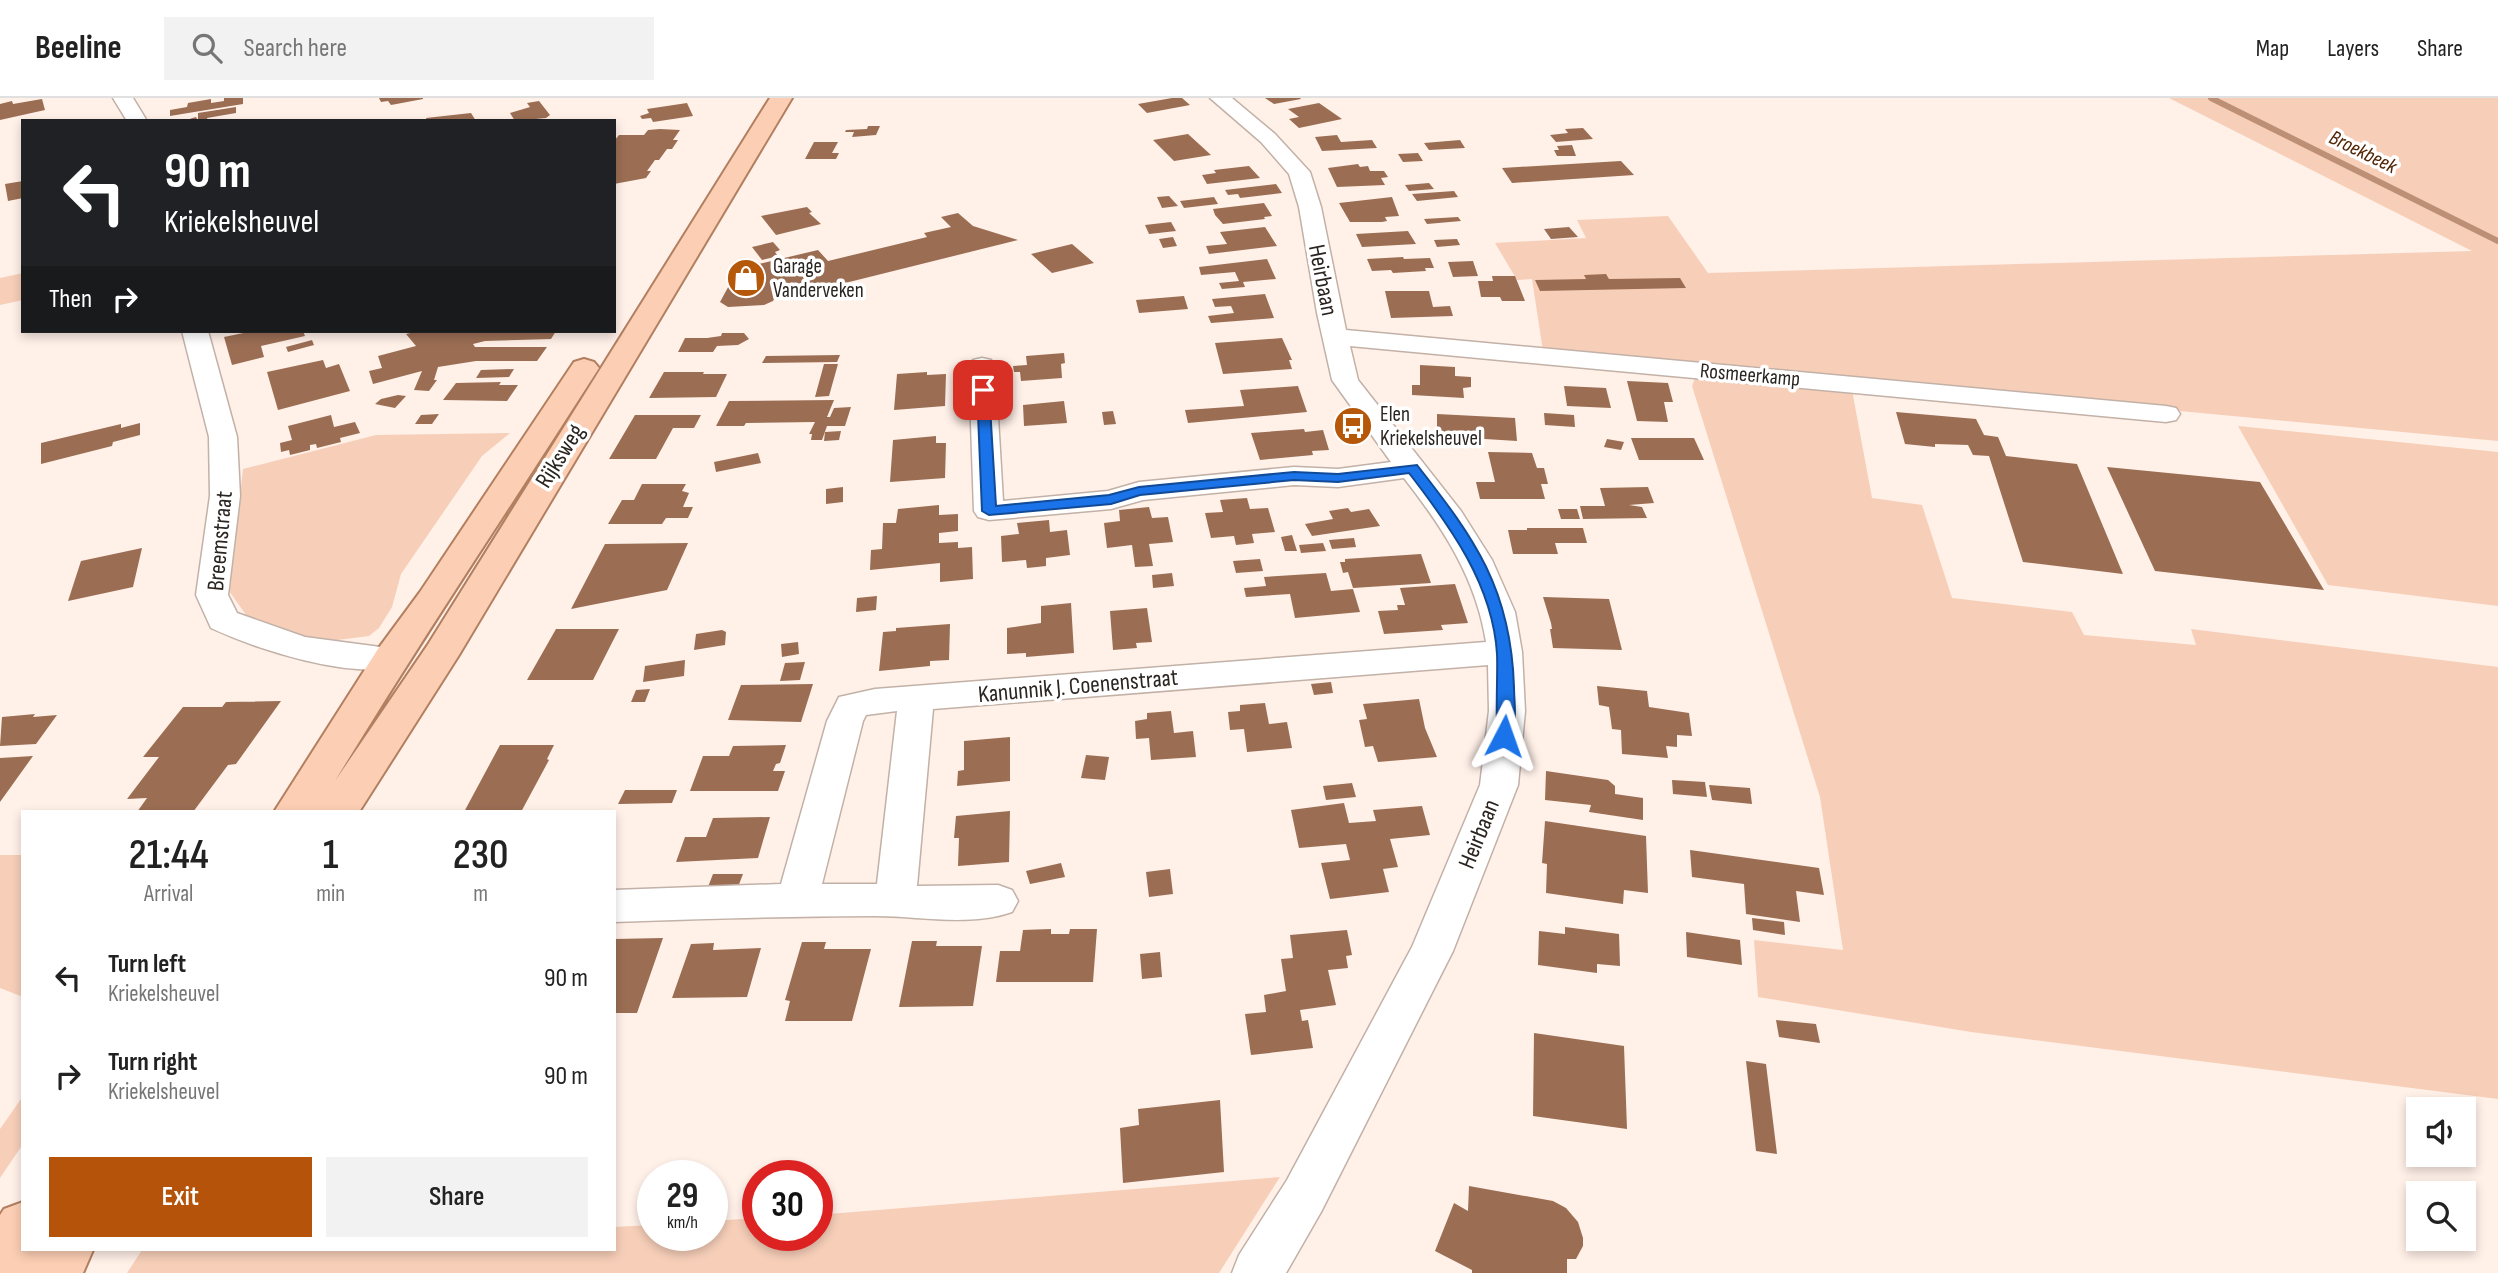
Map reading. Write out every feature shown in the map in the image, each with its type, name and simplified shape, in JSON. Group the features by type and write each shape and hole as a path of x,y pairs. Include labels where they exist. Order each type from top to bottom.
{"main road":[{"path":"658,254 760,98"},
{"name":"Rijksweg","path":"338,810 440,655 781,98"},
{"name":"Rijksweg","path":"296,810 391,658 433,600 607,333"},
{"path":"0,1263 21,1231"},
{"path":"51,1273 65,1251"}],"street":[{"path":"123,98 128,102 136,119"},
{"name":"Heirbaan","path":"1220,98 1268,138 1299,172 1310,207 1334,337 1345,380 1450,517 1476,560 1498,612 1505,652 1507,711 1499,785 1432,951 1304,1196 1257,1273"},
{"name":"Breemstraat","path":"196,333 223,437 225,496 212,595 223,620 252,635 309,650 353,657 391,658"},
{"name":"Rosmeerkamp","path":"1334,337 2166,414"},
{"path":"982,366 989,511 1111,499 1139,491 1294,476 1338,478 1412,468"},
{"name":"Kanunnik J. Coenenstraat","path":"797,900 845,721 852,706 874,701 1505,652"},
{"path":"895,900 916,699"},
{"path":"616,906 797,900 895,900 933,904 998,901"}],"shaded area":[{"path":"2169,98 2498,98 2498,441 1543,351 1532,279 1517,280 1495,243 1586,238 1577,220 1668,216 1708,273 2472,251"},
{"path":"21,273 21,300 0,305 0,278"},
{"path":"1695,378 1852,390 1872,498 1922,505 1952,598 2072,612 2084,635 2196,645 2191,629 2498,667 2498,1099 1971,1032 1758,997 1754,940 1843,950 1820,797 1692,386"},
{"path":"2238,426 2498,452 2498,606 2328,585"},
{"path":"510,433 482,456 401,574 392,607 379,628 369,636 330,641 301,639 249,619 229,591 243,469 376,435"},
{"path":"0,855 21,855 21,996 0,988"},
{"path":"21,1099 21,1147 0,1178 0,1129"},
{"path":"1280,1177 1219,1273 127,1273 141,1251 616,1251 616,1227 637,1226 637,1251 728,1251 728,1220 742,1219 742,1251 833,1251 833,1214"}],"building":[{"path":"224,98 243,98 243,104 170,116 170,110 187,107 188,103 211,99 211,103 224,101"},
{"path":"379,98 423,99 391,105 388,101 381,102"},
{"path":"1182,98 1190,105 1147,113 1138,104"},
{"path":"1265,98 1300,98 1301,99 1274,104"},
{"path":"42,99 45,110 0,120 0,104"},
{"path":"539,101 550,115 546,118 514,119 510,113 530,107 527,103"},
{"path":"687,103 693,116 653,122 651,118 642,119 640,116 649,113 647,109"},
{"path":"1319,103 1342,119 1299,128 1289,119 1299,117 1288,109"},
{"path":"236,107 236,113 198,119 198,113"},
{"path":"471,113 475,119 426,119"},
{"path":"868,126 880,126 876,135 852,137 854,132 845,132 867,129"},
{"path":"1583,128 1593,139 1556,142 1550,135 1568,133 1565,129"},
{"path":"648,130 680,130 673,140 678,140 672,149 667,149 659,160 655,160 647,171 651,171 646,178 616,184 616,139 619,135 644,135"},
{"path":"1188,134 1211,155 1174,161 1153,140"},
{"path":"1337,135 1341,142 1372,140 1377,148 1322,151 1315,137"},
{"path":"1460,140 1465,148 1429,150 1424,143"},
{"path":"814,142 838,142 832,153 839,153 836,159 805,159"},
{"path":"1572,145 1576,156 1557,156 1554,150 1559,150 1557,146"},
{"path":"1418,153 1423,161 1403,162 1398,154"},
{"path":"1621,161 1634,175 1512,183 1502,168"},
{"path":"1358,164 1360,167 1368,166 1370,171 1384,171 1388,177 1381,178 1385,185 1337,187 1328,168"},
{"path":"1249,166 1260,178 1207,184 1202,175 1216,173 1214,170"},
{"path":"21,181 21,198 8,201 5,184"},
{"path":"1429,183 1434,189 1409,191 1405,185"},
{"path":"1276,184 1282,193 1240,198 1238,194 1228,195 1225,190"},
{"path":"1454,191 1458,197 1417,201 1412,194"},
{"path":"1169,196 1178,206 1162,208 1157,197"},
{"path":"1214,197 1218,204 1184,208 1180,201"},
{"path":"1392,197 1399,216 1385,217 1387,221 1382,222 1350,222 1339,203"},
{"path":"1264,203 1272,216 1223,224 1213,209"},
{"path":"807,207 812,212 809,213 821,224 776,235 761,216"},
{"path":"958,213 973,226 1018,240 809,292 804,286 777,293 773,301 764,305 728,307 720,302 738,269 818,250 828,261 927,237 924,233 951,227 941,217"},
{"path":"1458,217 1461,221 1427,224 1424,219"},
{"path":"1171,222 1176,231 1149,234 1145,225"},
{"path":"1265,227 1277,246 1209,254 1206,246 1227,244 1220,232"},
{"path":"1569,227 1578,237 1551,239 1544,229"},
{"path":"1408,231 1416,244 1362,247 1356,234"},
{"path":"1173,237 1177,246 1163,248 1159,239"},
{"path":"1457,239 1460,245 1437,247 1434,240"},
{"path":"773,242 780,250 775,252 778,256 762,260 752,247"},
{"path":"1072,244 1094,263 1052,273 1031,254"},
{"path":"1430,258 1434,268 1393,273 1391,270 1372,271 1367,259"},
{"path":"1267,259 1276,279 1243,282 1245,287 1222,289 1219,283 1239,281 1235,272 1201,275 1199,267"},
{"path":"1473,261 1478,276 1453,277 1448,262"},
{"path":"1606,274 1609,279 1680,278 1686,288 1540,291 1535,280 1586,279 1584,275"},
{"path":"1492,276 1515,276 1525,301 1481,297 1478,281 1493,281"},
{"path":"1385,291 1429,291 1433,307 1450,306 1453,316 1391,318"},
{"path":"1265,294 1274,318 1211,323 1208,316 1234,313 1231,306 1215,307 1212,299"},
{"path":"1184,296 1188,309 1139,313 1136,300"},
{"path":"243,333 304,333 305,336 261,346 264,357 232,365 224,337"},
{"path":"555,333 551,339 485,341 473,344 475,347 547,347 537,361 476,361 438,367 434,380 437,380 429,391 414,390 422,371 373,384 369,371 382,368 378,356 416,346 406,334"},
{"path":"722,333 744,333 749,339 738,345 717,346 713,352 678,352 685,338 707,338 721,336"},
{"path":"1282,338 1292,360 1289,360 1292,369 1223,374 1215,343"},
{"path":"312,340 314,345 288,352 286,347"},
{"path":"1064,353 1065,363 1061,364 1062,378 1021,381 1020,372 1014,372 1013,366 1027,365 1026,356"},
{"path":"840,355 837,362 762,363 766,356"},
{"path":"323,360 326,368 339,364 350,391 278,410 267,372"},
{"path":"824,364 838,364 829,396 815,397"},
{"path":"1420,365 1455,367 1455,376 1471,377 1471,387 1463,388 1464,398 1412,395 1412,385 1420,385"},
{"path":"514,369 509,377 476,378 481,370"},
{"path":"664,372 727,374 716,397 649,398"},
{"path":"927,372 927,375 946,374 945,406 894,410 897,374"},
{"path":"1627,381 1668,383 1673,402 1664,402 1668,422 1637,421"},
{"path":"501,382 499,385 518,385 507,401 443,400 456,383"},
{"path":"1298,386 1307,412 1188,423 1185,410 1244,406 1240,390"},
{"path":"1564,386 1606,388 1611,408 1567,406"},
{"path":"406,396 395,408 375,404 381,399"},
{"path":"834,400 827,417 830,417 834,408 851,407 845,426 827,426 822,440 811,440 812,434 809,434 815,422 716,426 729,401"},
{"path":"1064,401 1067,423 1024,426 1023,405"},
{"path":"1113,411 1116,424 1104,425 1102,412"},
{"path":"1896,412 1976,419 1984,435 1998,437 2006,456 2077,464 2123,574 2023,562 1989,456 1973,455 1968,445 1935,444 1935,447 1905,444"},
{"path":"1544,413 1574,415 1575,427 1545,425"},
{"path":"439,414 432,424 415,424 421,415"},
{"path":"1437,414 1515,418 1517,441 1437,436"},
{"path":"331,415 334,427 355,422 360,433 340,438 341,442 317,448 316,444 310,445 310,450 290,455 289,450 281,452 280,443 292,440 288,426"},
{"path":"635,415 701,415 694,428 673,428 656,459 609,459"},
{"path":"140,423 140,435 113,442 112,446 41,464 41,443 121,424 121,428"},
{"path":"1304,429 1305,432 1323,430 1329,450 1312,451 1313,455 1260,460 1251,433"},
{"path":"841,431 839,440 824,441 825,432"},
{"path":"936,436 936,443 946,443 945,478 890,482 893,440"},
{"path":"1631,438 1694,438 1704,460 1639,460"},
{"path":"1607,439 1624,442 1621,450 1604,447"},
{"path":"1488,452 1532,453 1537,468 1544,468 1548,484 1541,484 1545,499 1480,499 1476,482 1495,482"},
{"path":"758,453 761,463 716,472 714,462"},
{"path":"2107,467 2260,482 2324,590 2155,571"},
{"path":"642,484 686,484 682,491 689,493 683,507 693,507 688,518 666,518 662,524 608,524 622,500 634,500"},
{"path":"843,487 843,502 826,504 826,489"},
{"path":"1648,487 1654,503 1629,505 1642,507 1647,518 1583,519 1580,506 1605,506 1600,488"},
{"path":"1247,498 1250,509 1268,508 1275,532 1252,534 1254,543 1236,545 1234,536 1211,538 1205,513 1223,512 1220,500"},
{"path":"939,505 939,515 958,514 958,531 939,533 939,543 958,542 958,548 972,547 973,579 940,582 940,563 870,570 871,550 882,549 883,523 896,523 898,509"},
{"path":"1149,507 1152,518 1168,517 1173,542 1149,544 1153,566 1135,567 1132,545 1107,548 1104,523 1120,521 1119,510"},
{"path":"1348,508 1351,512 1369,509 1380,526 1312,536 1305,524 1333,519 1329,511"},
{"path":"1558,509 1577,509 1580,519 1561,519"},
{"path":"1049,520 1050,532 1067,530 1070,555 1046,558 1046,566 1037,567 1027,568 1026,560 1002,562 1001,536 1019,534 1017,523"},
{"path":"1583,528 1587,543 1555,543 1558,554 1513,554 1508,530"},
{"path":"1292,535 1297,551 1285,551 1281,537"},
{"path":"1354,538 1356,547 1332,549 1329,540"},
{"path":"688,543 667,590 571,609 605,544"},
{"path":"1323,543 1326,551 1301,553 1299,545"},
{"path":"142,548 133,587 68,601 81,561"},
{"path":"1421,554 1431,583 1353,588 1348,572 1343,573 1340,562 1345,562 1345,559"},
{"path":"1260,559 1263,571 1236,573 1233,561"},
{"path":"1172,573 1174,586 1153,588 1152,575"},
{"path":"1326,573 1331,591 1353,589 1360,612 1295,618 1290,594 1246,597 1244,588 1266,586 1264,577"},
{"path":"1455,584 1468,623 1441,625 1443,630 1384,634 1378,611 1398,610 1397,605 1405,605 1400,588"},
{"path":"877,596 876,610 856,612 857,598"},
{"path":"1543,597 1609,599 1622,650 1553,648 1551,623"},
{"path":"1071,603 1074,653 1026,657 1026,653 1007,654 1007,628 1041,623 1041,606"},
{"path":"1147,608 1152,642 1136,643 1137,648 1113,650 1110,611"},
{"path":"950,624 949,660 930,661 930,666 879,671 883,632 896,631 896,628"},
{"path":"556,629 619,629 593,680 527,680"},
{"path":"722,630 726,632 725,645 694,650 696,634"},
{"path":"798,642 799,654 782,657 781,644"},
{"path":"685,660 684,676 643,682 645,666"},
{"path":"805,662 800,680 780,681 785,663"},
{"path":"1331,682 1333,693 1314,695 1311,684"},
{"path":"813,684 801,722 728,720 741,685"},
{"path":"1597,686 1647,691 1649,707 1689,713 1692,736 1677,735 1677,747 1666,746 1668,758 1622,754 1621,730 1612,729 1609,707 1599,705"},
{"path":"650,689 645,702 631,702 636,690"},
{"path":"1419,699 1425,728 1437,757 1378,762 1373,746 1365,747 1359,720 1367,719 1363,704"},
{"path":"281,701 236,764 228,765 194,810 138,810 147,798 127,799 159,757 143,757 183,707 222,707 226,702"},
{"path":"1265,703 1269,724 1287,722 1292,748 1247,752 1244,729 1230,730 1228,712 1240,711 1240,705"},
{"path":"1171,711 1174,733 1193,731 1196,757 1151,760 1149,738 1136,739 1135,721 1147,719 1147,713"},
{"path":"35,714 33,717 57,715 36,744 0,746 2,717"},
{"path":"1010,737 1010,781 957,786 958,771 964,770 964,741"},
{"path":"500,745 554,745 547,759 549,760 522,810 465,810"},
{"path":"786,745 780,763 776,764 773,771 785,771 778,791 690,791 703,756 729,756 733,746"},
{"path":"1086,755 1109,757 1105,780 1081,778"},
{"path":"33,756 0,802 0,758"},
{"path":"1546,771 1608,780 1615,786 1615,794 1643,798 1643,820 1589,812 1591,805 1545,800"},
{"path":"1672,780 1705,782 1707,797 1673,794"},
{"path":"1352,783 1356,797 1326,800 1323,786"},
{"path":"1709,785 1750,788 1752,804 1712,800"},
{"path":"625,790 677,790 672,803 618,804"},
{"path":"1344,803 1349,823 1376,821 1373,810 1422,806 1430,835 1390,839 1398,867 1383,869 1389,892 1330,899 1321,863 1350,860 1346,844 1299,848 1291,810"},
{"path":"1010,811 1009,862 958,866 959,838 954,838 956,816"},
{"path":"770,817 758,858 676,862 685,837 706,837 713,818"},
{"path":"1545,821 1646,836 1648,893 1624,890 1623,904 1546,893 1547,864 1542,863"},
{"path":"1690,850 1819,868 1824,895 1796,891 1800,922 1746,914 1744,884 1692,877"},
{"path":"1061,863 1065,877 1030,884 1026,871"},
{"path":"1170,869 1173,894 1149,897 1146,872"},
{"path":"713,874 743,874 738,887 708,887"},
{"path":"1752,918 1784,922 1785,935 1753,930"},
{"path":"1565,927 1619,934 1620,966 1597,964 1597,973 1538,965 1539,931 1565,934"},
{"path":"1051,929 1051,934 1069,934 1070,929 1097,929 1093,982 996,982 1000,951 1020,951 1023,930"},
{"path":"1347,930 1352,955 1346,956 1348,968 1328,970 1336,1005 1300,1010 1302,1021 1308,1020 1313,1048 1251,1055 1245,1014 1266,1012 1264,995 1286,991 1281,959 1293,958 1290,935"},
{"path":"1686,932 1740,940 1742,965 1687,957"},
{"path":"663,938 637,1013 616,1013 616,939"},
{"path":"912,941 937,941 936,946 982,946 973,1006 899,1007"},
{"path":"802,942 826,942 824,949 871,949 852,1021 785,1021 790,1001 785,1000"},
{"path":"714,943 713,950 761,948 747,997 672,998 691,944"},
{"path":"1160,952 1162,977 1142,979 1140,954"},
{"path":"1776,1020 1816,1024 1820,1043 1779,1037"},
{"path":"1534,1033 1624,1046 1627,1129 1533,1116"},
{"path":"1746,1061 1766,1064 1777,1154 1756,1151"},
{"path":"1220,1100 1224,1172 1123,1183 1120,1128 1139,1125 1138,1109"},
{"path":"1469,1186 1553,1201 1566,1208 1578,1222 1583,1238 1583,1246 1576,1259 1567,1259 1567,1273 1472,1273 1472,1270 1435,1251 1454,1203 1468,1211"}],"waterway":[{"name":"Broekbeek","path":"2211,98 2498,241"}],"place":[{"name":"Garage Vanderveken","path":"746,278"},
{"name":"Elen Kriekelsheuvel","path":"1353,426"}],"route":[{"path":"983,390 989,511 1062,506 1111,499 1139,491 1294,476 1338,478 1412,468 1450,517 1476,560 1498,612 1505,652 1507,711 1504,736"}]}
